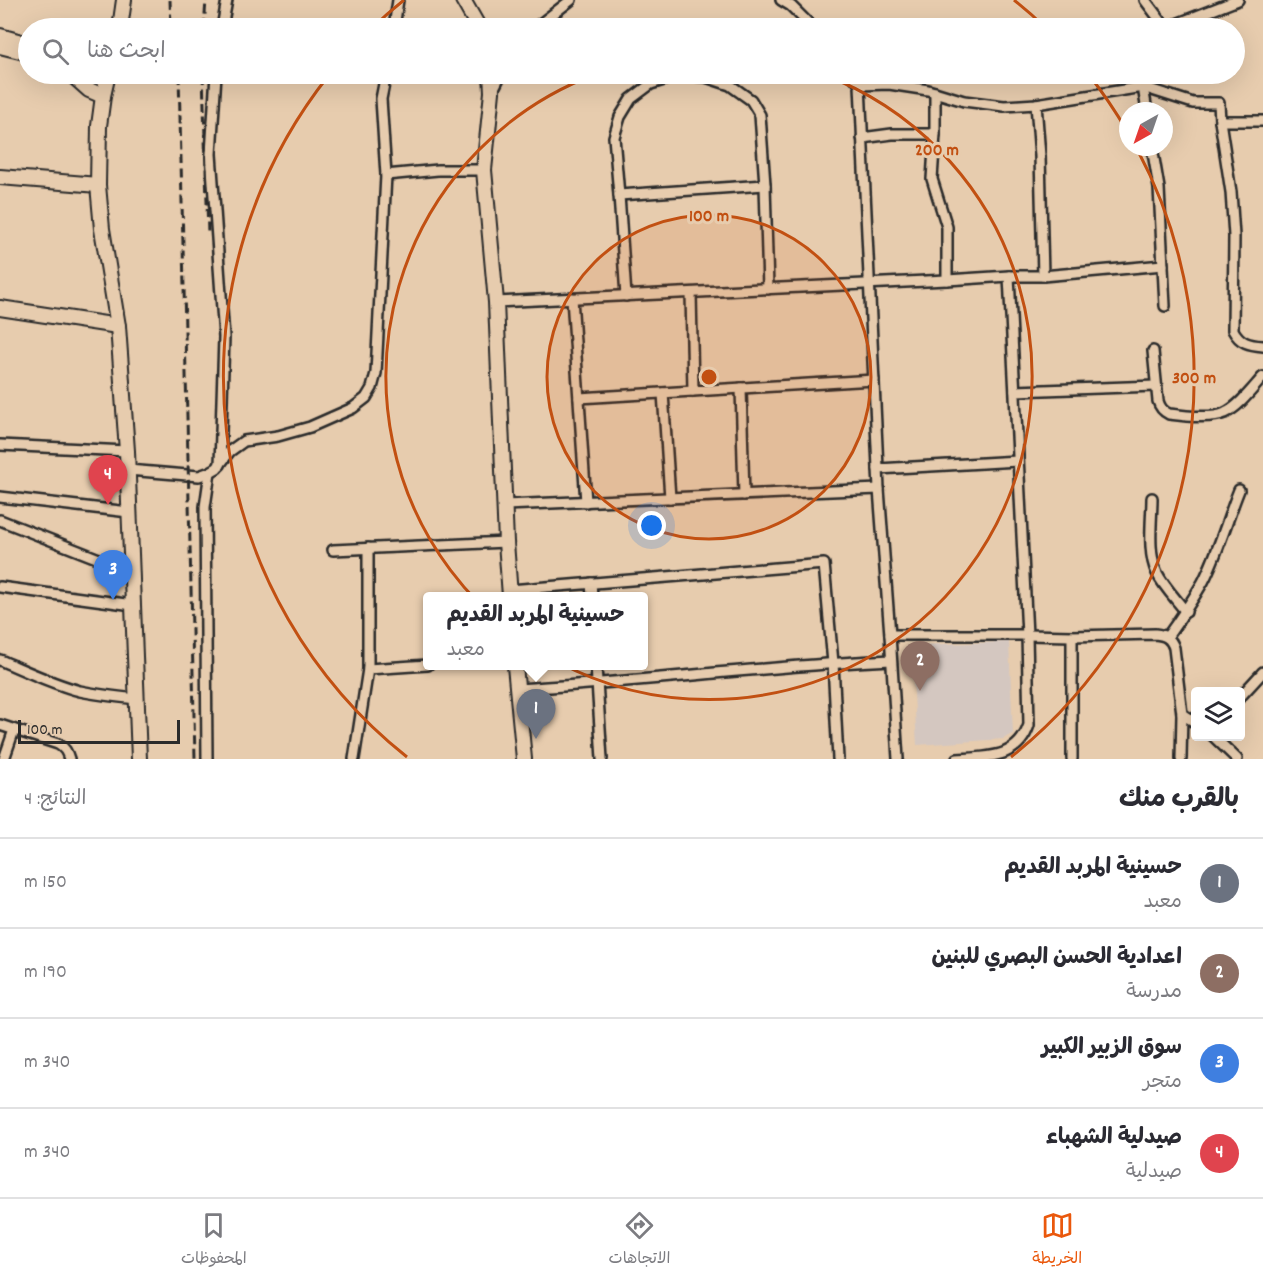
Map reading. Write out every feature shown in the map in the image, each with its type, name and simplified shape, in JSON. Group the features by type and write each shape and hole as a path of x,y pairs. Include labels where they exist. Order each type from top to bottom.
{"street":[{"path":"121,18 124,0"},
{"path":"224,18 227,0"},
{"path":"395,18 398,0"},
{"path":"463,0 473,18"},
{"path":"548,18 571,0"},
{"path":"781,0 803,18"},
{"path":"1145,0 1158,18"},
{"path":"1192,18 1238,0"},
{"path":"0,36 18,41"},
{"path":"0,46 18,50"},
{"path":"82,84 89,90 103,96"},
{"path":"106,84 99,126 98,185 102,229 118,326 127,451 139,759"},
{"path":"215,84 211,154 224,338 220,465"},
{"path":"128,471 199,476 217,468 230,451 244,441 278,436 310,427 353,408 369,394 376,373 386,175 381,99 384,84"},
{"path":"492,84 484,170 496,302 510,592"},
{"path":"492,92 496,84"},
{"path":"626,296 614,137 620,117 631,99 651,84"},
{"path":"727,84 752,100 760,116 765,184 768,289"},
{"path":"898,759 879,489 860,85 889,84 935,92 964,101 1004,106 1036,104 1143,87 1193,103 1219,103 1231,192 1234,236 1233,330 1237,338 1244,343 1263,346"},
{"path":"1144,84 1146,102"},
{"path":"935,92 932,179 947,227 947,280"},
{"path":"1036,104 1040,156 1043,276"},
{"path":"1220,121 1263,121"},
{"path":"862,138 892,134 935,134"},
{"path":"1154,156 1159,188 1165,306"},
{"path":"386,175 438,170 484,170"},
{"path":"0,177 98,185"},
{"path":"619,195 765,184"},
{"path":"496,302 1043,276 1163,265"},
{"path":"957,759 1006,753 1019,745 1029,725 1027,635 1009,276"},
{"path":"691,293 693,391"},
{"path":"572,298 585,502"},
{"path":"0,308 118,326"},
{"path":"1153,351 1160,406 1169,414 1215,416 1224,414 1231,410 1263,377"},
{"path":"579,398 874,380"},
{"path":"1015,391 1156,386"},
{"path":"741,388 744,495"},
{"path":"663,393 670,498"},
{"path":"0,445 127,451"},
{"path":"878,469 1018,461"},
{"path":"207,759 206,507 210,472"},
{"path":"505,505 879,489"},
{"path":"1167,637 1186,612 1209,569 1239,490"},
{"path":"0,497 129,512"},
{"path":"1152,498 1154,567 1162,582 1186,612"},
{"path":"0,520 132,572"},
{"path":"333,550 506,542"},
{"path":"354,759 368,669 368,548"},
{"path":"518,592 591,583 824,564 833,663 838,759"},
{"path":"591,583 592,592"},
{"path":"0,587 133,605"},
{"path":"890,635 1155,634 1167,637 1174,648 1182,714 1181,759"},
{"path":"1072,636 1072,759"},
{"path":"0,660 79,690 137,699"},
{"path":"517,689 597,685 833,663 891,660"},
{"path":"368,669 423,665"},
{"path":"515,670 524,759"},
{"path":"596,670 602,759"},
{"path":"1245,692 1263,673"},
{"path":"1182,714 1191,720"},
{"path":"0,725 58,744 64,747 69,759"},
{"path":"4,759 14,730"},
{"path":"1218,741 1236,759"}],"shaded area":[{"path":"1009,642 1013,734 1003,739 917,745 911,645"}],"railway":[{"path":"170,0 171,18"},
{"path":"205,18 206,0"},
{"path":"179,84 195,759"},
{"path":"203,84 208,235"}],"place":[{"name":"صيدلية الشهباء","path":"108,505"},
{"name":"سوق الزبير الكبير","path":"113,600"},
{"name":"اعدادية الحسن البصري للبنين","path":"920,691"},
{"name":"حسينية المربد القديم","path":"536,739"}]}
